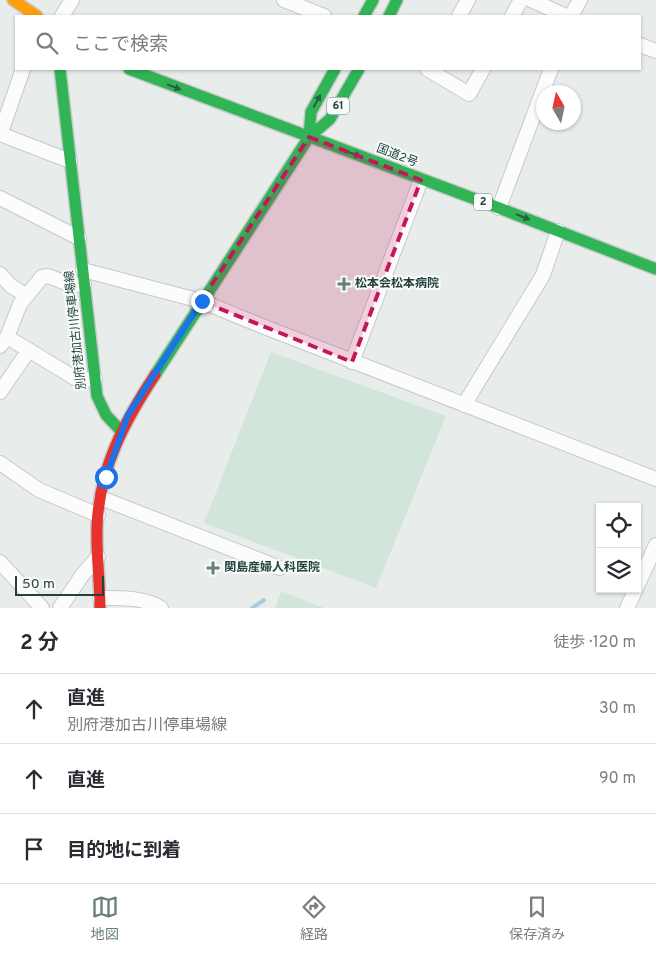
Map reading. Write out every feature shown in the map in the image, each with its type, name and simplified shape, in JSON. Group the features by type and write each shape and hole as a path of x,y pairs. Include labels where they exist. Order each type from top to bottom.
{"main road":[{"path":"13,0 36,15"},
{"path":"365,15 373,0"},
{"path":"390,15 397,0"},
{"name":"別府港加古川停車場線","path":"60,70 97,396 108,420 121,431"},
{"name":"国道2号","path":"132,70 656,269"},
{"name":"61","path":"309,137 311,112 334,70"},
{"name":"61","path":"309,137 330,119 358,70"},
{"path":"100,603 98,515 101,498 121,431 128,415 309,137"}],"street":[{"path":"63,15 72,0"},
{"path":"284,0 322,15"},
{"path":"460,15 468,0"},
{"path":"513,15 521,0"},
{"path":"531,0 564,15"},
{"path":"571,15 580,0"},
{"path":"641,45 656,51"},
{"path":"23,70 0,134 70,161"},
{"path":"431,70 469,94 482,70"},
{"path":"499,208 551,70"},
{"path":"352,362 422,180"},
{"path":"0,198 79,238"},
{"path":"464,405 543,275 558,231"},
{"path":"0,274 11,286 27,296"},
{"path":"95,379 78,380 29,350 4,342 20,304 39,280 45,276 71,285 83,277 202,301 352,362 656,479"},
{"path":"0,392 29,350"},
{"path":"0,463 39,490 98,515"},
{"path":"101,498 280,568"},
{"path":"641,577 656,545"},
{"path":"60,608 83,574 98,557"},
{"path":"0,562 42,608"},
{"path":"100,603 138,599 155,604 161,608"}],"highlighted area":[{"path":"309,137 421,180 352,362 201,301"}],"green space":[{"path":"271,352 446,416 376,588 204,523"},
{"path":"281,591 324,608 275,608"}],"waterway":[{"path":"252,608 264,600"}],"traffic: fast":[{"path":"365,15 373,0"},
{"path":"390,15 397,0"},
{"path":"60,70 97,396 106,415 121,431"},
{"path":"132,70 656,269"},
{"path":"309,137 311,112 334,70"},
{"path":"309,137 330,119 358,70"},
{"path":"155,375 309,137"}],"traffic: slow":[{"path":"13,0 36,15"}],"traffic: jam":[{"path":"100,608 97,527 103,485 115,447 133,410 155,375"}],"place":[{"name":"松本会松本病院","path":"344,284"},
{"name":"関島産婦人科医院","path":"213,568"}],"route":[{"path":"106,477 128,415 202,301"}]}
